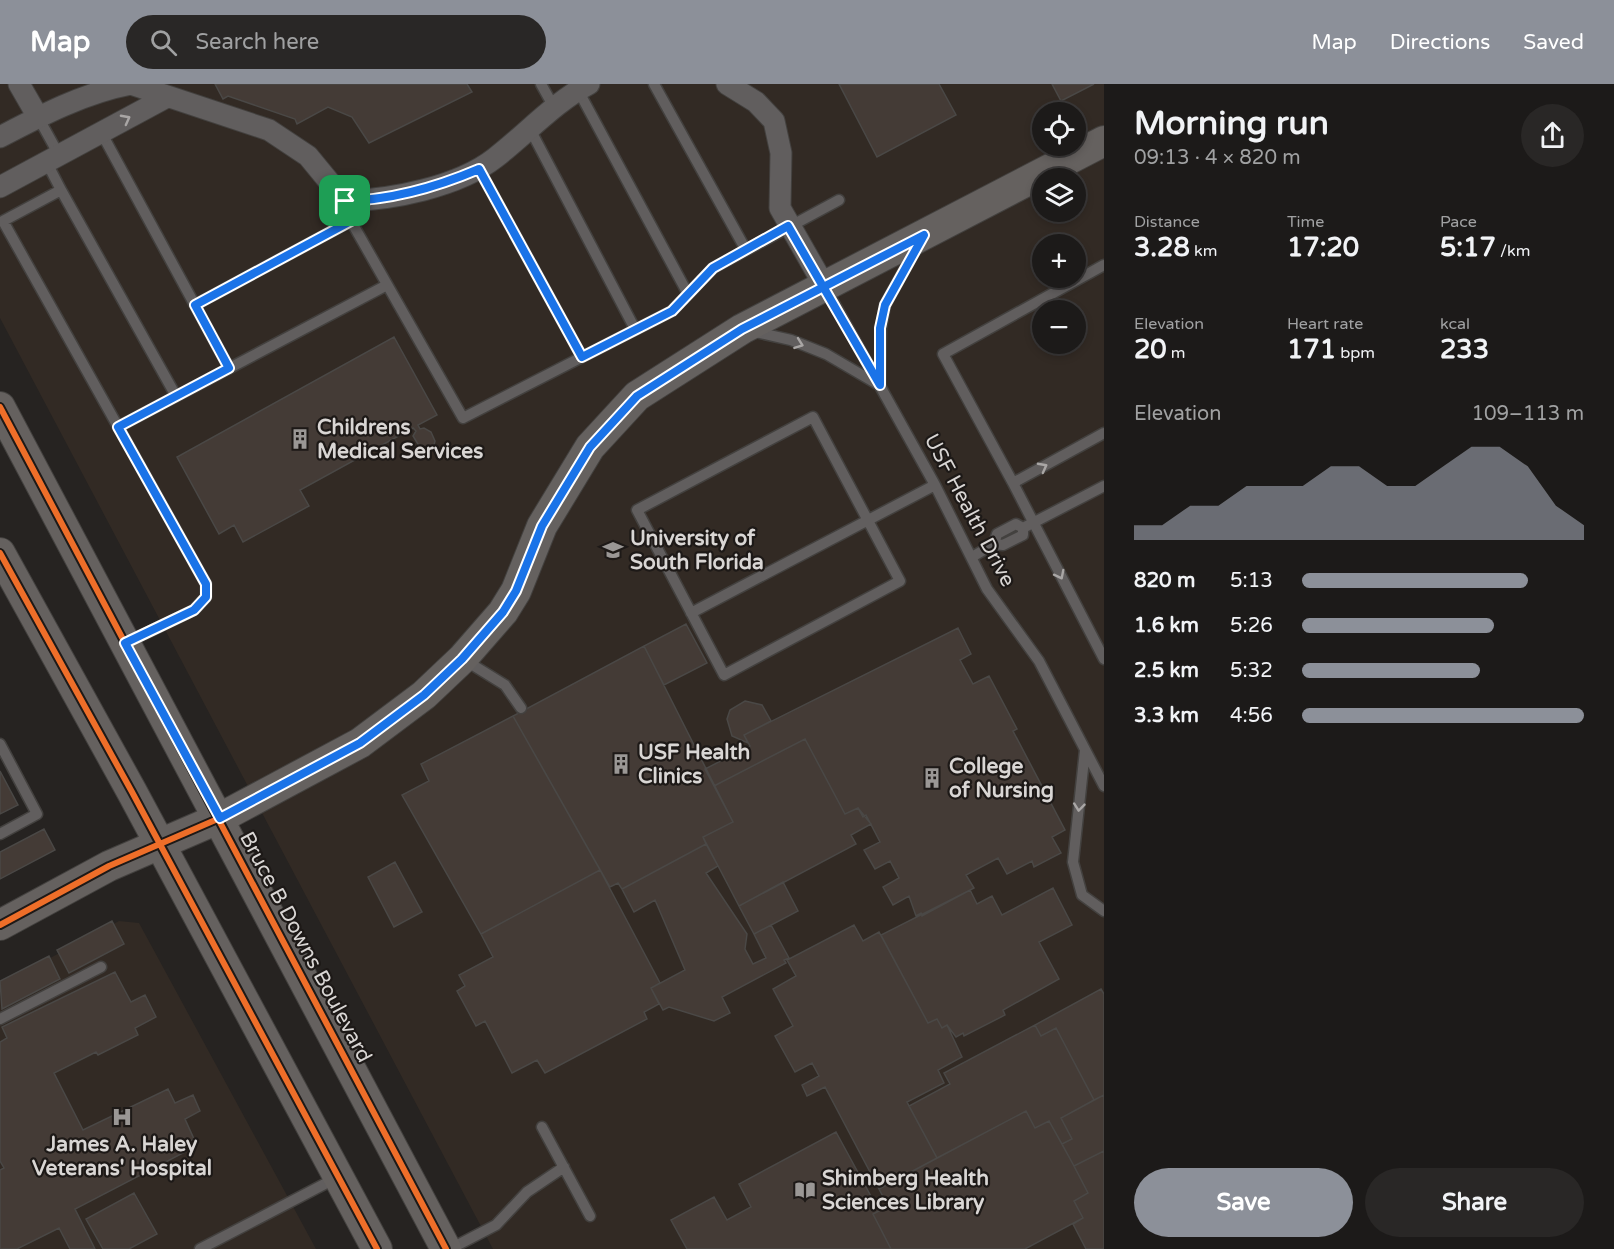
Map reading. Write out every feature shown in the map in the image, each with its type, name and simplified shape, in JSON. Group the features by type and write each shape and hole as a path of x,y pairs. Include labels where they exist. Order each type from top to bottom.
{"main road":[{"path":"0,925 109,866 220,818 360,743 424,695 462,659 503,612 516,591 542,526 590,447 637,396 742,329 1104,141"},
{"name":"Bruce B Downs Boulevard","path":"0,407 448,1249"},
{"path":"0,553 377,1249"}],"street":[{"path":"19,84 38,117"},
{"path":"0,137 100,87 131,84 269,130 308,156 348,211 379,200 450,181 479,169 583,87"},
{"path":"727,84 756,102 774,121 781,153 780,208 788,226 825,287"},
{"path":"0,187 167,97"}],"lane":[{"path":"541,84 555,109"},
{"path":"654,84 746,250"},
{"path":"583,87 688,294"},
{"path":"38,117 61,190 176,396"},
{"path":"530,129 635,329"},
{"path":"100,132 229,368"},
{"path":"479,169 582,357"},
{"path":"61,190 3,221 206,584 206,597 194,610 125,643"},
{"path":"195,305 348,211 387,285 463,418 672,311 713,268 839,200"},
{"path":"742,329 791,340 826,354 880,385 880,328 885,305 924,235"},
{"path":"1104,265 943,354 1013,483 1028,526 1104,659"},
{"path":"118,427 387,285"},
{"name":"USF Health Drive","path":"825,287 935,485 987,589 1039,661 1104,786"},
{"path":"813,417 900,581 724,675 691,613 636,510 813,417"},
{"path":"1013,483 1104,433"},
{"path":"691,613 935,485"},
{"path":"972,557 994,544 997,534 1006,529 1016,524 1028,526 1104,486"},
{"path":"462,659 505,685 520,708"},
{"path":"0,744 37,814 0,834"},
{"path":"1085,749 1073,862 1082,895 1104,911"},
{"path":"0,1019 101,967"},
{"path":"542,1127 590,1216"},
{"path":"448,1249 496,1225 527,1192 564,1167"},
{"path":"200,1249 338,1177"}],"shaded area":[{"name":"University of South Florida","path":"0,84 1104,84 1104,1249 493,1249 0,318"},
{"name":"James A. Haley Veterans' Hospital","path":"119,921 139,923 316,1249 0,1249 0,985"}],"building":[{"path":"215,84 467,84 472,92 369,143 352,117 328,107 297,124 295,119 228,96 223,99"},
{"path":"839,84 939,84 956,115 877,157"},
{"path":"1052,84 1094,84 1061,101"},
{"name":"Childrens Medical Services","path":"394,337 437,415 418,425 420,429 424,428 431,432 435,441 434,445 421,449 413,436 416,431 413,428 300,490 309,506 243,542 234,525 219,534 177,457"},
{"path":"686,624 707,663 664,685 644,646"},
{"name":"College of Nursing","path":"958,628 971,654 960,660 973,684 989,676 1017,729 1013,731 1065,830 1052,837 1061,853 1034,867 1032,861 1007,874 998,858 966,875 974,888 922,916 921,913 916,916 909,896 893,905 883,887 899,878 890,861 875,869 864,850 880,842 866,815 863,817 858,808 845,814 805,739 714,786 705,769 750,746 744,735"},
{"name":"USF Health Clinics","path":"644,646 733,822 703,837 706,844 622,889 618,883 610,887 513,716"},
{"path":"745,701 762,705 771,721 744,735 748,743 732,736 727,719 730,710"},
{"path":"513,716 600,870 481,934 402,795 429,781 421,764"},
{"name":"USF Health Clinics","path":"805,739 845,814 858,808 871,824 851,835 856,844 739,906 703,837 733,822 714,786"},
{"path":"0,771 18,805 0,814"},
{"path":"44,829 55,850 0,879 0,852"},
{"name":"USF Health Clinics","path":"706,844 718,866 706,873 747,934 745,949 753,964 766,958 754,934 771,925 789,958 784,960 786,963 722,997 730,1013 714,1021 669,1007 663,1010 651,988 685,970 655,900 634,912 622,889"},
{"path":"395,862 422,912 394,927 368,877"},
{"path":"600,870 660,983 651,988 659,1004 644,1012 647,1019 545,1073 537,1060 512,1073 485,1021 476,1026 457,991 465,986 459,975 493,957 481,934"},
{"path":"783,882 798,911 754,934 739,906"},
{"path":"1053,888 1072,925 1039,942 1059,979 1003,1010 1005,1015 964,1036 963,1033 956,1037 947,1025 942,1028 937,1019 928,1023 881,935 970,890 977,904 992,896 1002,915"},
{"path":"112,921 124,944 69,973 57,950"},
{"path":"854,925 863,941 879,932 928,1023 937,1019 942,1028 947,1025 962,1057 938,1070 944,1083 907,1102 937,1158 879,1189 825,1087 807,1096 802,1085 819,1076 812,1063 795,1072 775,1036 793,1026 773,989 796,976 787,960"},
{"path":"49,956 60,979 2,1009 0,981"},
{"path":"115,972 131,1002 145,995 156,1017 135,1028 138,1035 98,1055 96,1052 54,1073 83,1130 168,1089 175,1103 193,1095 200,1111 185,1119 194,1139 182,1146 185,1152 75,1209 95,1249 70,1249 59,1228 17,1249 0,1249 0,1170 4,1168 0,1161 0,1042 7,1038 2,1027"},
{"path":"1101,989 1104,994 1104,1095 1094,1100 1056,1028 1041,1036 1035,1025"},
{"path":"1035,1025 1041,1036 1056,1028 1094,1100 1061,1118 1072,1139 1062,1144 1049,1121 1035,1128 1026,1111 937,1158 909,1106 950,1084 944,1073"},
{"path":"1104,1095 1104,1151 1074,1166 1062,1144 1072,1139 1061,1118"},
{"path":"1026,1111 1035,1128 1049,1121 1074,1166 1088,1193 1074,1201 1083,1218 1025,1249 891,1249 873,1214 888,1206 879,1189"},
{"name":"Shimberg Health Sciences Library","path":"836,1132 879,1211 873,1214 891,1249 687,1249 671,1220 714,1197 727,1220 751,1207 739,1184"},
{"path":"1104,1151 1104,1249 1086,1249 1073,1224 1083,1218 1074,1201 1088,1193 1074,1166"},
{"path":"134,1193 157,1234 129,1249 103,1249 86,1219"}],"cycle path":[{"path":"0,407 446,1249"},
{"path":"0,553 132,792 377,1249"},
{"path":"0,925 109,866 220,818"}],"place":[{"name":"Childrens Medical Services","path":"300,439"},
{"name":"University of South Florida","path":"613,550"},
{"name":"USF Health Clinics","path":"621,764"},
{"name":"College of Nursing","path":"932,778"},
{"name":"James A. Haley Veterans' Hospital","path":"122,1117"},
{"name":"Shimberg Health Sciences Library","path":"805,1190"}],"route":[{"path":"345,201 351,221 195,305 229,368 118,427 206,584 206,597 194,610 125,643 220,818 360,743 424,695 462,659 503,612 516,591 542,526 590,447 637,396 742,329 825,287 924,235 885,305 880,328 880,385 825,287 788,226 713,268 672,311 582,357 479,169 450,181 379,200 345,201"}]}
